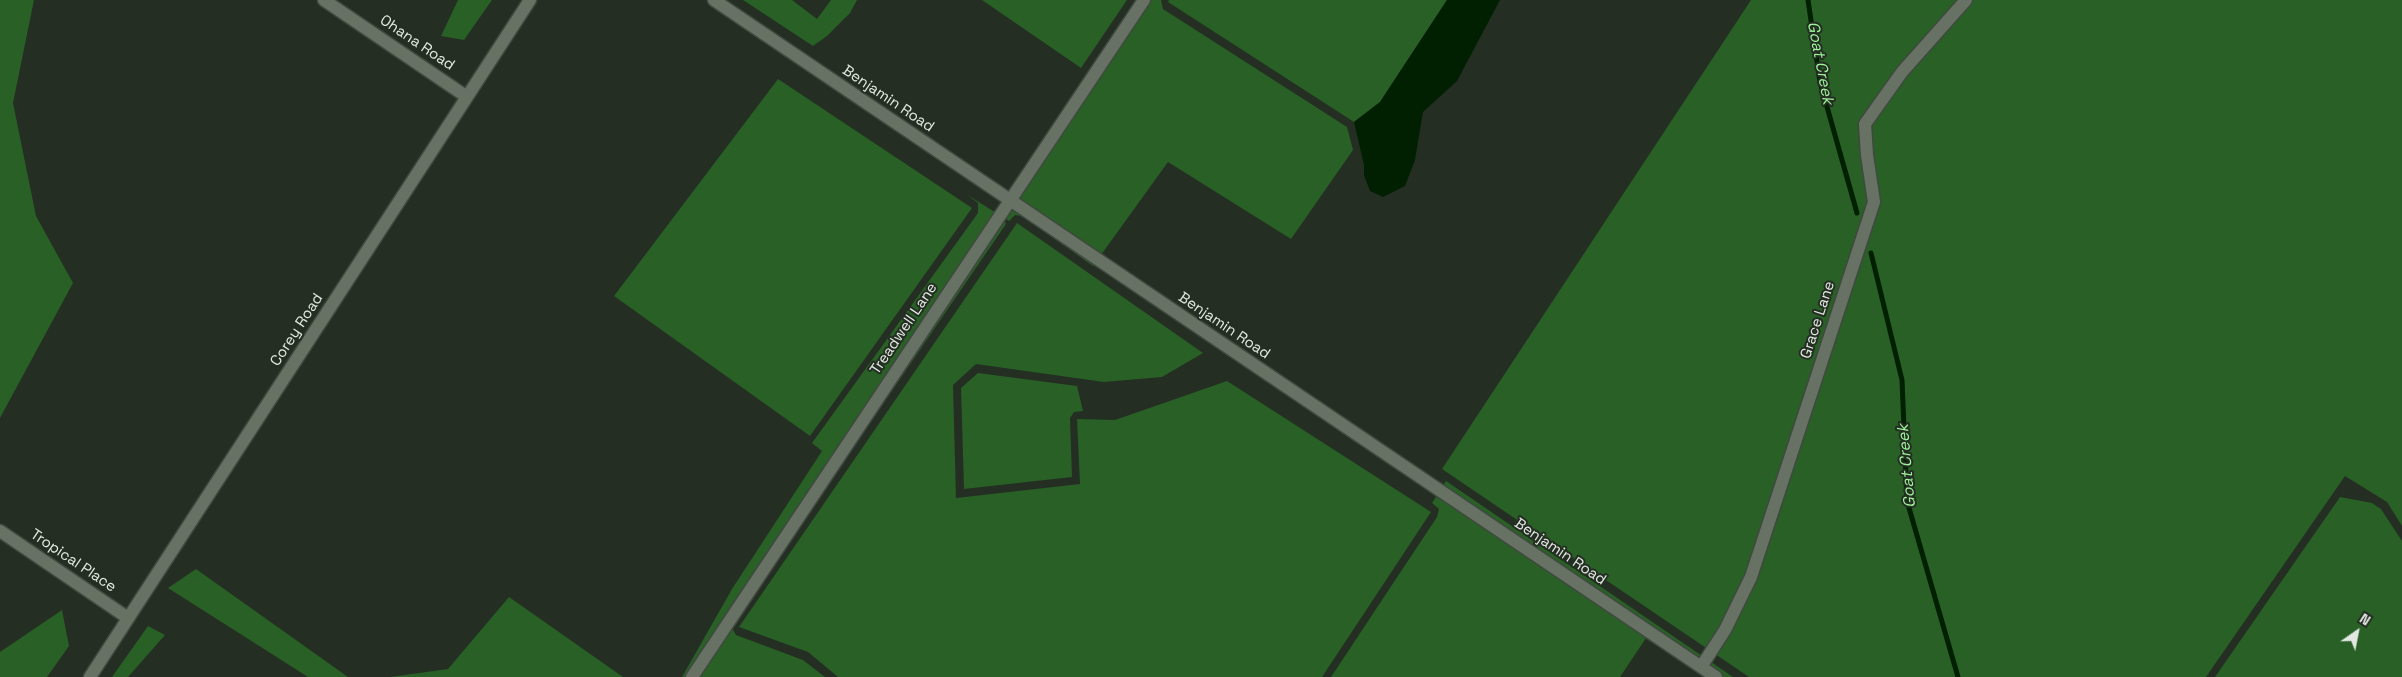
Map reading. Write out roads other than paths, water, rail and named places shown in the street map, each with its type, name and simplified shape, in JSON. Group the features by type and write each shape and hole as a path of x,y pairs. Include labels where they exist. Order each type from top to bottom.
{"street":[{"name":"Ohana Road","path":"324,0 467,97"},
{"name":"Corey Road","path":"90,677 530,0"},
{"name":"Benjamin Road","path":"714,0 1716,677"},
{"name":"Treadwell Lane","path":"692,677 1144,0"},
{"name":"Grace Lane","path":"1701,667 1725,630 1751,577 1874,202 1867,155 1866,124 1902,72 1966,0"},
{"name":"Tropical Place","path":"0,531 128,618"}],"waterway":[{"name":"Goat Creek","path":"1808,0 1820,82 1857,213"},
{"name":"Goat Creek","path":"1871,253 1902,380 1907,501 1958,677"}]}
